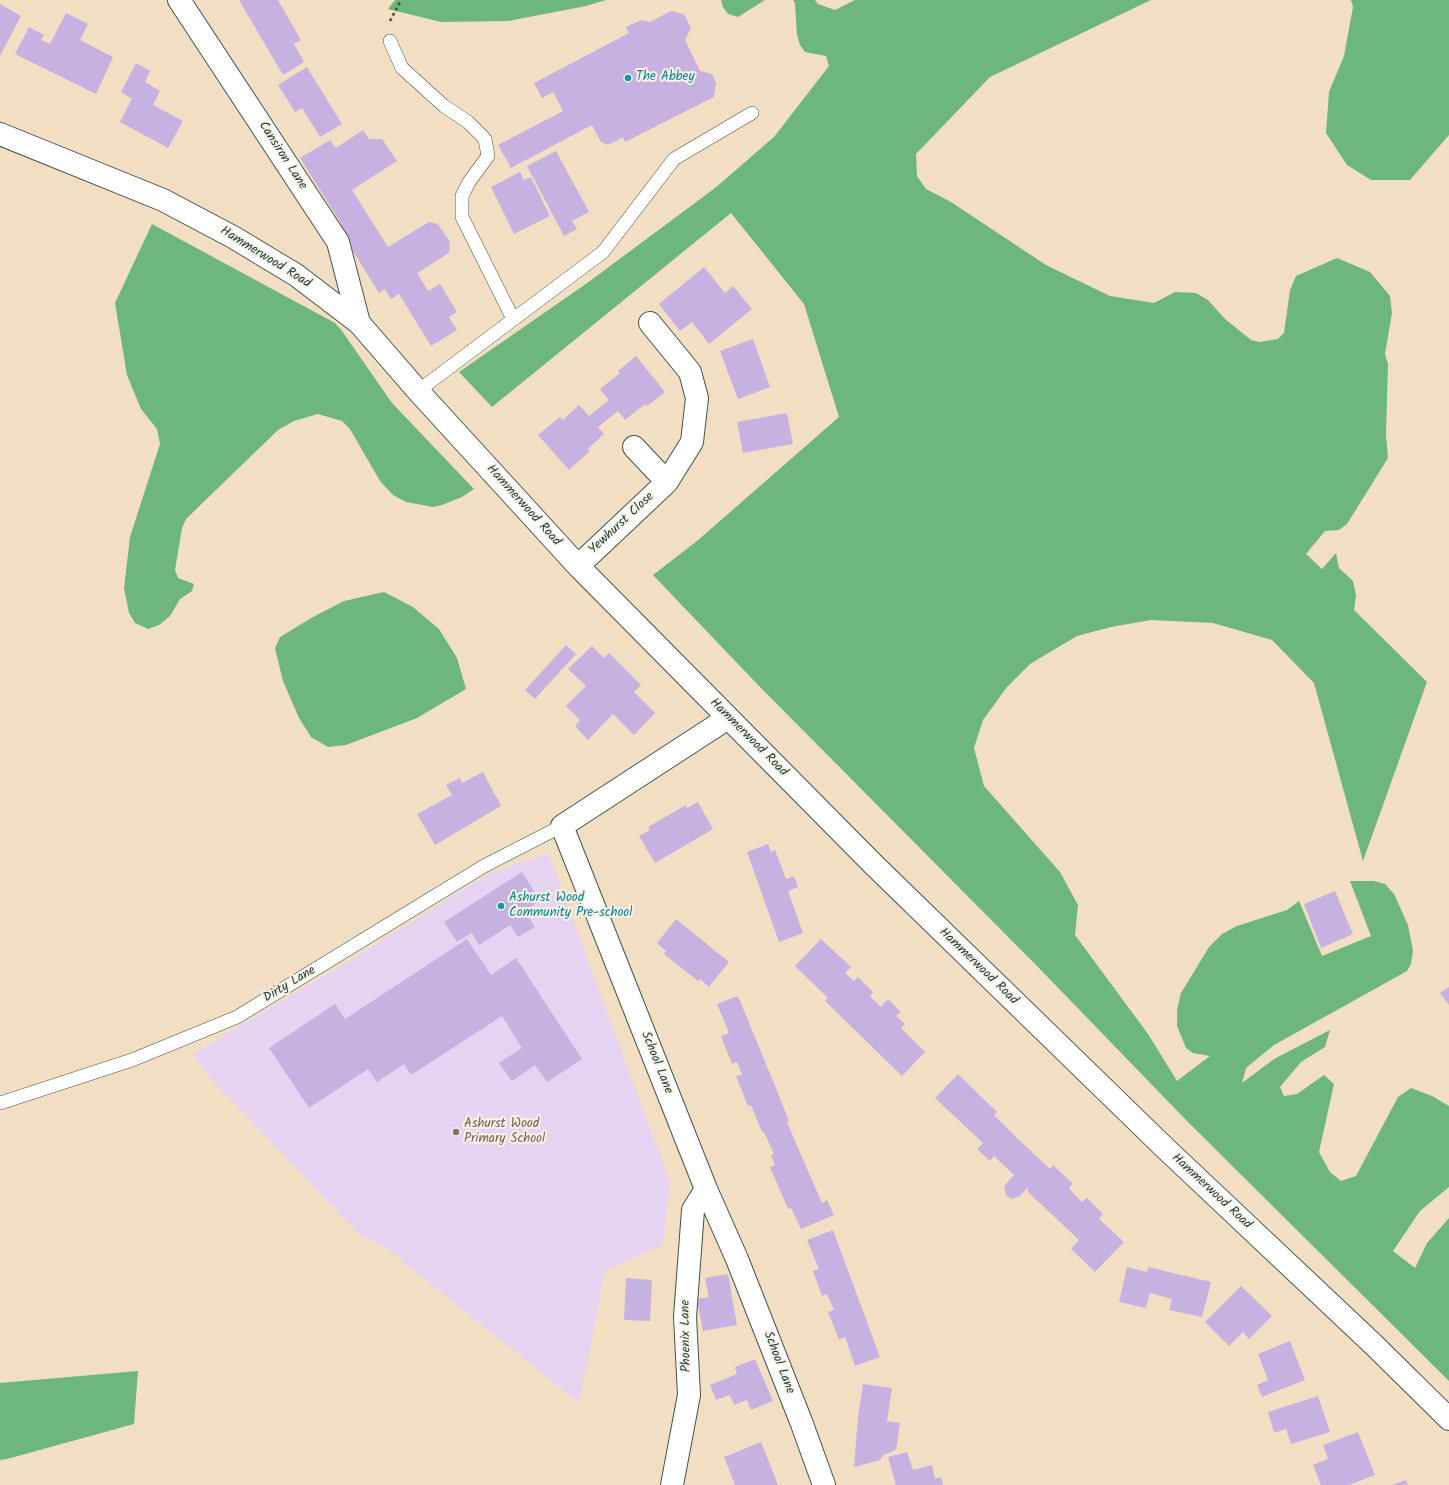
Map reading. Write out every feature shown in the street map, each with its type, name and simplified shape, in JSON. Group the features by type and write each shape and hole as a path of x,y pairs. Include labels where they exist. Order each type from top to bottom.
{"street":[{"name":"Cansiron Lane","path":"179,0 338,242 359,323"},
{"name":"Hammerwood Road","path":"0,134 163,200 233,236 296,274 359,323 418,391 578,566 879,870 1165,1148 1375,1346 1449,1419"},
{"name":"Yewhurst Close","path":"578,566 667,482 692,442 697,398 690,372 650,323"},
{"path":"634,447 667,482"},
{"path":"562,826 728,718"},
{"name":"School Lane","path":"562,826 706,1189 740,1266 802,1424 824,1485"},
{"name":"Phoenix Lane","path":"672,1485 689,1395 685,1317 693,1210 706,1189"}],"lane":[{"path":"390,41 402,68 444,106 468,122 485,140 488,156 469,182 462,196 462,217 513,319"},
{"path":"418,391 603,252 674,159 752,113"},
{"name":"Dirty Lane","path":"0,1103 132,1060 237,1017 484,866 562,826"}],"shaded area":[{"name":"Ashurst Wood Primary School","path":"548,853 670,1182 663,1245 605,1271 579,1403 385,1247 361,1236 213,1081 193,1054 356,957 486,875"}],"green space":[{"path":"395,0 606,0 586,6 508,21 441,22 388,9"},
{"path":"721,0 765,0 738,17 728,14 723,7"},
{"path":"793,0 815,0 818,4 835,10 855,0 1151,0 990,77 916,154 917,176 926,189 951,202 1046,265 1110,296 1154,303 1175,292 1196,293 1208,300 1225,319 1251,340 1259,342 1278,339 1284,333 1290,290 1296,276 1337,258 1370,272 1390,296 1392,313 1385,354 1388,364 1386,435 1388,458 1347,524 1339,530 1325,531 1306,554 1322,569 1336,553 1339,568 1353,581 1356,595 1354,610 1427,682 1363,861 1314,683 1272,640 1213,623 1151,620 1111,627 1077,636 1030,664 1007,687 983,720 974,748 984,786 1060,872 1078,905 1075,935 1148,1034 1177,1081 1210,1056 1193,1053 1186,1048 1177,1026 1177,1010 1181,993 1209,947 1222,934 1237,926 1287,910 1299,901 1322,956 1371,936 1350,881 1374,881 1385,884 1394,894 1408,925 1413,951 1411,964 1407,971 1274,1045 1246,1068 1242,1083 1274,1059 1330,1030 1325,1047 1301,1062 1280,1087 1284,1096 1297,1094 1324,1075 1334,1084 1319,1152 1330,1172 1341,1181 1356,1176 1398,1097 1411,1088 1432,1096 1449,1106 1449,1187 1420,1211 1393,1251 1415,1268 1427,1243 1449,1218 1449,1381 1186,1120 1038,967 759,686 653,575 697,541 839,417 804,304 731,213 492,407 459,372 590,281 715,188 774,137 829,66 826,56 805,52 800,45 797,35 795,3"},
{"path":"1351,0 1449,0 1449,135 1410,180 1371,180 1347,165 1326,133 1329,92 1344,56 1353,7"},
{"path":"152,224 335,323 392,403 474,489 462,497 433,507 406,502 393,495 380,481 350,429 342,421 318,414 294,421 278,430 186,519 182,528 175,570 178,578 194,584 192,591 180,599 170,616 159,625 148,629 135,623 129,613 124,588 130,537 160,444 157,429 141,409 127,375 115,303"},
{"path":"384,592 413,607 439,629 457,658 466,689 417,718 346,745 328,747 311,737 299,718 283,681 275,648 280,637 313,617 344,601"},
{"path":"138,1371 134,1424 0,1460 0,1383"}],"building":[{"path":"239,0 278,0 301,40 294,44 304,62 283,75"},
{"path":"0,4 21,16 0,56"},
{"name":"The Abbey","path":"671,11 684,14 691,28 685,40 700,71 712,74 716,83 714,97 625,142 623,137 608,145 601,142 592,125 511,168 498,145 563,111 553,92 542,98 534,83 629,33 626,27 641,20 650,22"},
{"path":"66,13 88,24 80,40 113,57 96,94 15,54 29,27 44,35 41,40 50,44"},
{"path":"136,63 150,71 145,82 160,91 153,105 183,121 168,148 120,122 132,99 121,92"},
{"path":"307,67 342,124 320,137 302,108 295,112 278,85"},
{"path":"363,130 369,139 382,139 397,161 352,190 388,247 429,222 438,224 450,242 449,253 417,273 428,291 440,284 457,312 449,317 457,330 431,346 399,294 391,299 385,289 379,293 338,227 342,225 300,158 330,140 336,148"},
{"path":"556,151 589,212 572,221 577,229 564,236 527,166"},
{"path":"520,172 524,180 531,177 550,216 514,234 491,187"},
{"path":"704,267 725,293 733,286 752,309 709,344 692,322 680,331 659,304"},
{"path":"753,339 770,387 738,399 720,351"},
{"path":"636,356 665,392 647,406 645,404 625,420 618,411 598,427 604,434 588,449 590,451 569,470 538,435 560,417 563,420 579,405 589,416 609,400 600,389 620,373 618,371"},
{"path":"787,413 793,444 743,453 737,422"},
{"path":"566,645 576,654 535,699 525,690"},
{"path":"592,646 604,658 609,653 641,685 634,692 655,713 634,735 613,714 588,740 575,726 580,720 566,706 586,686 568,669"},
{"path":"483,772 501,806 435,845 417,814 452,795 446,785 460,778 462,783"},
{"path":"698,802 713,829 655,863 639,836 650,830 648,827 686,805 687,808"},
{"path":"768,844 771,852 775,850 786,879 794,876 798,887 788,891 803,933 779,942 747,852"},
{"name":"Ashurst Wood Community Pre-school","path":"522,872 540,901 524,911 535,927 518,937 510,925 479,945 472,933 457,942 444,922"},
{"path":"1335,891 1353,934 1321,948 1304,904"},
{"path":"676,919 729,962 709,987 700,979 698,981 664,954 666,951 657,943"},
{"name":"Ashurst Wood Primary School","path":"467,939 491,975 516,958 582,1059 547,1082 535,1065 512,1081 499,1063 522,1048 502,1016 411,1075 404,1064 377,1082 368,1069 309,1108 269,1048 335,1004 345,1019"},
{"path":"821,939 851,967 845,973 854,981 858,977 873,992 870,996 881,1007 888,999 901,1012 896,1016 905,1024 901,1028 925,1052 902,1076 825,1001 828,998 795,966"},
{"path":"1449,987 1449,1005 1440,993"},
{"path":"738,996 789,1121 787,1122 811,1178 822,1203 827,1200 834,1215 801,1229 791,1208 788,1209 770,1167 775,1165 771,1155 774,1154 764,1132 762,1132 751,1105 748,1106 736,1076 742,1074 737,1062 732,1064 721,1036 729,1033 717,1004"},
{"path":"958,1074 997,1112 994,1115 1014,1135 1050,1169 1053,1165 1073,1184 1069,1188 1082,1202 1087,1198 1103,1214 1099,1219 1124,1242 1095,1272 1071,1249 1079,1240 1028,1192 1028,1187 1020,1196 1012,1199 1006,1195 1004,1186 1014,1175 994,1156 990,1161 977,1149 983,1143 935,1098"},
{"path":"833,1230 880,1357 855,1366 845,1337 839,1340 828,1312 834,1310 827,1294 822,1296 813,1271 819,1269 807,1240"},
{"path":"1127,1267 1147,1272 1148,1267 1211,1282 1202,1317 1169,1310 1172,1299 1150,1293 1146,1308 1119,1302"},
{"path":"728,1274 737,1325 703,1331 697,1299 709,1297 705,1278"},
{"path":"626,1278 652,1280 650,1321 624,1320"},
{"path":"1241,1286 1272,1316 1249,1339 1243,1332 1229,1346 1205,1322"},
{"path":"1290,1341 1305,1380 1262,1397 1257,1385 1268,1380 1258,1354"},
{"path":"755,1359 773,1401 751,1410 747,1400 734,1405 730,1395 716,1400 710,1385 737,1374 735,1367"},
{"path":"863,1384 892,1388 887,1421 900,1423 896,1450 883,1455 880,1460 854,1467 858,1417"},
{"path":"1318,1396 1330,1432 1291,1444 1286,1429 1274,1433 1268,1412"},
{"path":"1358,1432 1375,1475 1349,1485 1321,1485 1313,1465 1328,1459 1323,1445"},
{"path":"761,1442 778,1485 735,1485 724,1457"},
{"path":"907,1452 913,1470 932,1465 935,1479 941,1477 943,1485 896,1485 888,1457"},
{"path":"1406,1480 1408,1485 1392,1485"}],"place":[{"name":"The Abbey","path":"628,78"},
{"name":"Ashurst Wood Community Pre-school","path":"501,906"},
{"name":"Ashurst Wood Primary School","path":"456,1132"}]}
